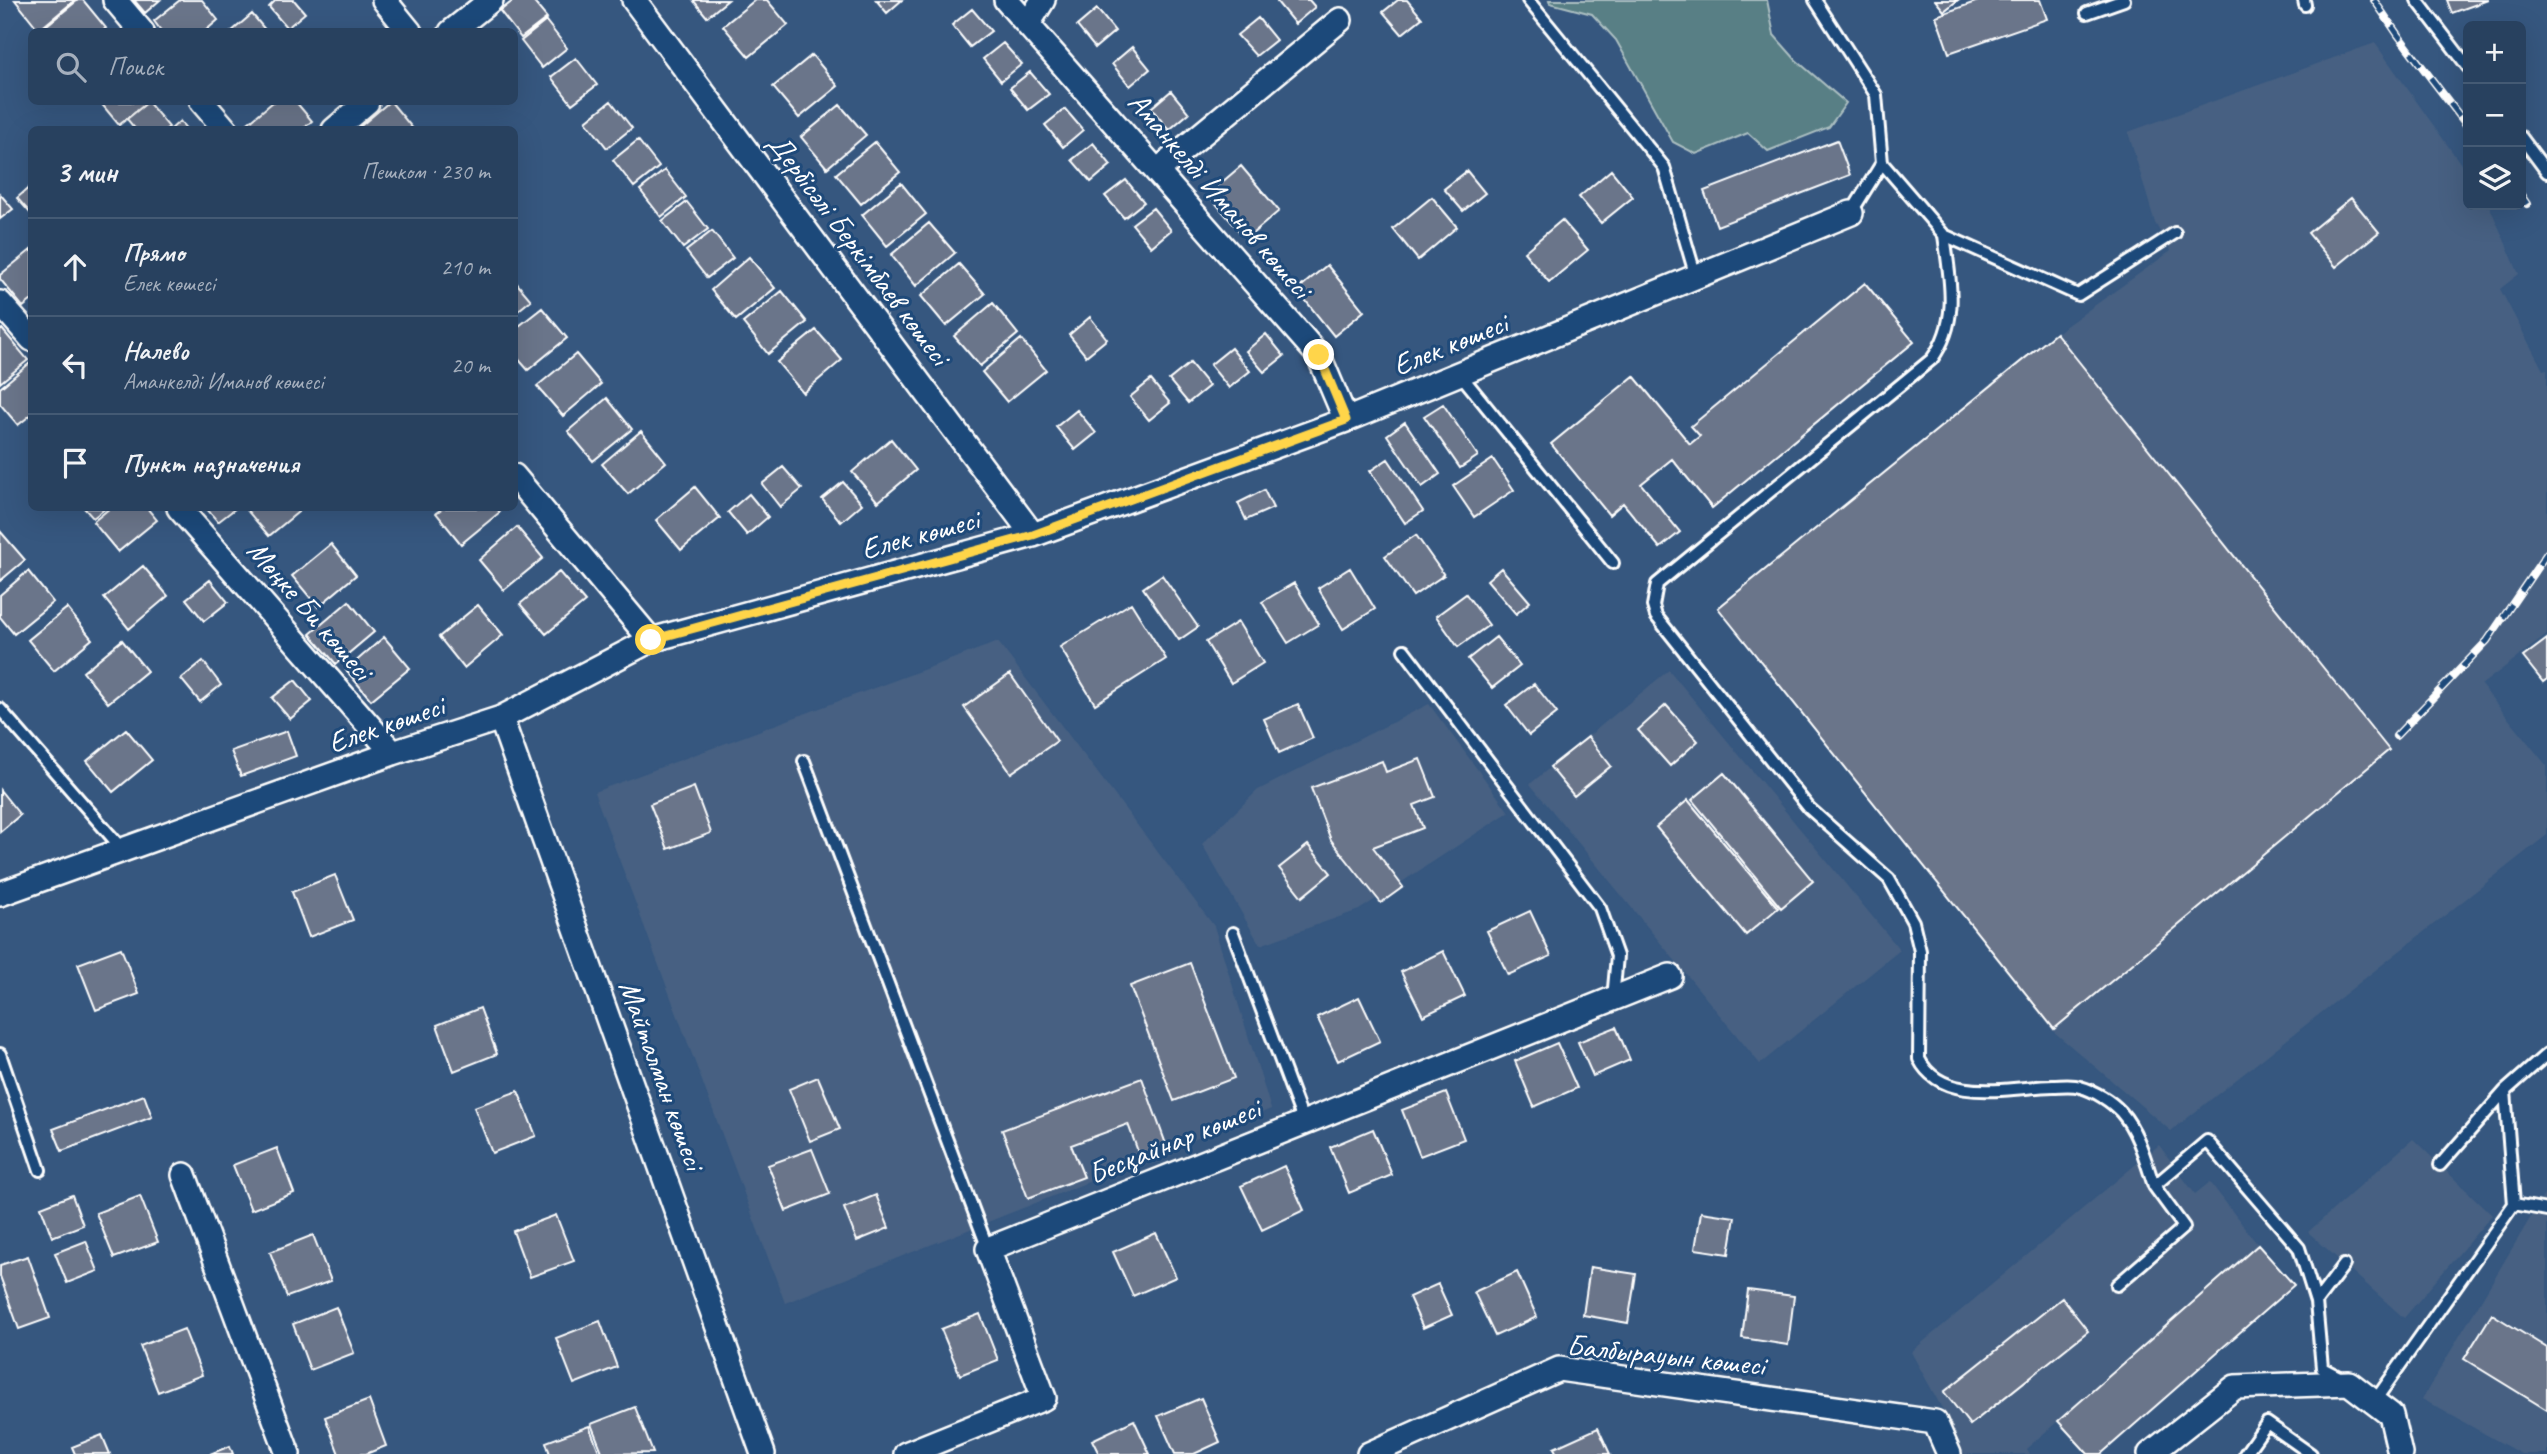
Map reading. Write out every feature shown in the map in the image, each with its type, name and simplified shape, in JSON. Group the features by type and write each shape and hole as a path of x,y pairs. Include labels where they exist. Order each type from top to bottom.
{"street":[{"path":"115,0 139,28"},
{"path":"384,0 407,28"},
{"path":"456,28 491,0"},
{"name":"Дербісәлі Беркімбаев көшесі","path":"634,0 1033,535"},
{"name":"Аманкелді Иманов көшесі","path":"1006,0 1319,355 1346,420"},
{"path":"1028,24 1044,0"},
{"path":"1157,171 1340,20"},
{"path":"205,105 223,126"},
{"path":"339,126 363,105"},
{"name":"Елек көшесі","path":"0,894 393,753 501,718 651,640 1033,535 1346,420 1851,213"},
{"path":"0,303 28,334"},
{"path":"518,480 651,640"},
{"name":"Мөңке Би көшесі","path":"182,511 393,753"},
{"name":"Майталман көшесі","path":"501,718 763,1454"},
{"name":"Бесқайнар көшесі","path":"988,1249 1670,976"},
{"path":"184,1175 288,1454"},
{"path":"906,1454 1044,1398 988,1249"},
{"name":"Балбырауын көшесі","path":"1369,1454 1559,1369 1935,1422 1949,1454"},
{"path":"2150,1454 2235,1387 2349,1383 2391,1415 2400,1454"}],"lane":[{"path":"1528,0 1664,167 1696,276"},
{"path":"1815,0 1877,95 1882,163 1851,213"},
{"path":"2087,13 2124,0"},
{"path":"2417,0 2463,60"},
{"path":"2526,144 2547,172"},
{"path":"1882,163 1944,235 2078,295 2175,233"},
{"path":"1944,235 1951,313 1942,345 1932,359 1657,584 1653,606 1656,616 1809,808 1889,879 1913,922 1920,951 1919,1059 1925,1072 1934,1080 1966,1089 2078,1086 2108,1100 2123,1114 2139,1144 2154,1186 2185,1227 2117,1285"},
{"path":"1460,373 1613,563"},
{"path":"1404,650 1600,908 1617,956 1613,999"},
{"path":"0,709 124,851"},
{"path":"804,761 988,1249"},
{"path":"1233,933 1304,1123"},
{"path":"0,1054 40,1170"},
{"path":"2440,1165 2505,1091 2547,1054"},
{"path":"2374,1402 2514,1204 2505,1091"},
{"path":"2154,1186 2207,1141 2299,1248 2316,1301 2322,1367 2349,1383"},
{"path":"2514,1204 2547,1210"},
{"path":"2316,1301 2344,1265"},
{"path":"2245,1454 2267,1423 2311,1454"}],"shaded area":[{"path":"2375,43 2463,167 2463,210 2491,210 2519,274 2500,289 2543,370 2547,369 2547,635 2481,685 2547,766 2547,835 2171,1131 2054,1032 1718,608 2056,333 2171,251 2155,223 2128,132"},
{"path":"998,642 1214,926 1271,1109 785,1303 594,792"},
{"path":"1669,670 1900,950 1760,1064 1530,784"},
{"path":"1429,704 1509,812 1359,910 1260,945 1202,844 1258,790"},
{"path":"2413,1139 2492,1215 2404,1318 2308,1232"},
{"path":"2159,1145 2195,1194 2210,1182 2258,1245 2294,1285 2101,1454 2088,1454 2058,1421 2026,1449 2029,1454 1963,1454 1949,1421 1911,1352"},
{"path":"2547,1190 2547,1454 2521,1454 2422,1399"}],"green space":[{"path":"1549,0 1767,0 1774,35 1796,60 1846,103 1829,127 1768,151 1748,133 1696,154 1673,142 1616,40 1592,14 1550,3"}],"building":[{"path":"15,0 75,0 41,28 37,28"},
{"path":"78,0 83,0 106,28 43,28"},
{"path":"134,0 160,0 145,13"},
{"path":"180,0 202,0 218,20 209,28 159,28 154,21"},
{"path":"276,0 294,0 305,13 287,28 269,7"},
{"path":"514,0 532,0 547,18 521,38 518,28 513,28 500,11"},
{"path":"693,0 728,0 707,17"},
{"path":"755,0 767,0 788,25 749,57 723,26"},
{"path":"876,0 902,0 887,13"},
{"path":"1309,0 1315,7 1295,24 1277,2"},
{"path":"1398,0 1407,0 1422,18 1402,34 1383,12"},
{"path":"1935,0 1958,0 1944,11"},
{"path":"1981,0 2040,0 2047,19 1949,53 1936,16"},
{"path":"2447,0 2488,0 2452,13"},
{"path":"972,9 991,31 970,47 952,25"},
{"path":"1097,9 1115,31 1095,48 1077,26"},
{"path":"252,14 264,28 236,28"},
{"path":"1258,18 1276,40 1256,56 1237,35"},
{"path":"546,21 567,48 542,68 521,41"},
{"path":"1003,43 1022,64 1001,81 983,59"},
{"path":"1132,47 1150,69 1130,86 1112,64"},
{"path":"812,55 838,86 799,118 773,87"},
{"path":"576,58 597,85 572,104 551,77"},
{"path":"1030,72 1049,94 1028,110 1010,88"},
{"path":"1171,91 1189,113 1169,130 1151,108"},
{"path":"611,101 632,128 607,148 586,121"},
{"path":"102,105 144,105 119,125"},
{"path":"144,105 151,105 168,126 133,126 127,119"},
{"path":"269,105 299,105 312,121 306,126 250,126 248,123"},
{"path":"385,105 393,105 411,126 361,126"},
{"path":"840,105 866,135 827,168 801,137"},
{"path":"1065,109 1083,130 1063,147 1045,125"},
{"path":"638,140 659,167 634,187 613,160"},
{"path":"1837,140 1850,175 1717,226 1704,191"},
{"path":"875,142 900,172 861,204 836,174"},
{"path":"1093,143 1111,165 1091,182 1072,160"},
{"path":"1241,166 1279,211 1246,239 1208,194"},
{"path":"665,170 686,197 661,217 640,190"},
{"path":"1611,170 1633,197 1601,223 1579,197"},
{"path":"1467,171 1485,193 1463,211 1444,189"},
{"path":"1126,180 1144,202 1124,218 1105,196"},
{"path":"901,183 926,214 887,246 862,215"},
{"path":"28,188 28,210 17,198"},
{"path":"0,194 13,209 0,219"},
{"path":"1432,197 1457,227 1418,260 1393,229"},
{"path":"2351,198 2379,232 2336,267 2308,233"},
{"path":"687,202 708,229 683,248 662,221"},
{"path":"1153,208 1171,230 1151,247 1132,224"},
{"path":"1562,220 1588,250 1549,282 1524,252"},
{"path":"929,223 955,253 916,286 891,255"},
{"path":"712,231 733,258 707,278 686,251"},
{"path":"28,252 28,303 23,307 0,279 0,275"},
{"path":"749,257 775,288 736,320 711,290"},
{"path":"959,264 985,294 946,326 921,296"},
{"path":"1327,265 1364,311 1334,336 1297,290"},
{"path":"1865,283 1914,342 1712,508 1672,459 1641,484 1680,532 1660,548 1623,503 1609,515 1551,444 1634,376 1690,444 1700,436 1691,426"},
{"path":"518,285 531,300 518,311"},
{"path":"782,291 807,322 768,354 743,323"},
{"path":"993,303 1018,334 980,366 954,336"},
{"path":"542,308 567,338 528,370 518,359 518,327"},
{"path":"1090,317 1107,339 1086,356 1069,335"},
{"path":"2,329 28,360 0,383 0,331"},
{"path":"816,330 842,360 803,393 777,362"},
{"path":"2056,333 2389,750 2054,1029 1718,608"},
{"path":"1266,334 1284,356 1264,372 1246,351"},
{"path":"1021,339 1046,370 1007,402 982,372"},
{"path":"1231,348 1250,371 1229,388 1210,365"},
{"path":"576,354 601,384 563,416 537,386"},
{"path":"1190,363 1209,386 1188,403 1169,380"},
{"path":"28,365 28,417 18,425 0,404 0,388"},
{"path":"1151,380 1170,403 1149,420 1130,397"},
{"path":"607,398 632,429 593,461 568,431"},
{"path":"1443,404 1478,456 1460,468 1424,416"},
{"path":"1077,410 1096,433 1075,450 1056,427"},
{"path":"1405,422 1440,474 1422,487 1387,435"},
{"path":"641,431 666,462 628,494 602,464"},
{"path":"891,439 916,470 878,502 852,472"},
{"path":"1388,459 1423,511 1405,523 1370,471"},
{"path":"1493,459 1514,490 1474,517 1453,486"},
{"path":"783,467 802,489 780,507 762,484"},
{"path":"843,482 862,504 841,522 822,499"},
{"path":"695,487 720,518 681,550 656,520"},
{"path":"1264,490 1273,508 1246,520 1238,503"},
{"path":"749,494 768,517 747,535 728,512"},
{"path":"87,511 102,511 93,518"},
{"path":"106,511 150,511 157,520 118,552 93,522"},
{"path":"209,511 232,511 218,522"},
{"path":"248,511 299,511 269,536"},
{"path":"439,511 500,512 461,544 436,513"},
{"path":"517,527 543,558 504,590 479,560"},
{"path":"0,531 25,560 0,581"},
{"path":"1416,535 1444,575 1413,596 1385,556"},
{"path":"331,544 356,575 318,607 292,576"},
{"path":"143,566 168,596 129,629 104,598"},
{"path":"1350,568 1375,609 1343,629 1318,588"},
{"path":"1501,568 1530,602 1516,614 1487,580"},
{"path":"28,571 53,602 14,634 0,617 0,595"},
{"path":"559,572 585,602 546,634 520,604"},
{"path":"1162,575 1198,627 1179,640 1143,588"},
{"path":"210,580 228,602 204,621 186,599"},
{"path":"1294,583 1319,624 1288,643 1262,602"},
{"path":"1466,594 1489,625 1458,647 1436,616"},
{"path":"349,601 374,632 336,664 310,634"},
{"path":"1131,603 1166,659 1095,704 1060,647"},
{"path":"478,605 503,635 464,668 439,637"},
{"path":"67,608 92,639 54,671 28,640"},
{"path":"1238,622 1263,663 1231,683 1206,642"},
{"path":"384,637 410,668 371,700 346,670"},
{"path":"1496,637 1520,666 1492,688 1468,659"},
{"path":"2547,639 2547,679 2543,682 2523,657"},
{"path":"122,640 147,671 108,703 83,672"},
{"path":"203,661 221,685 200,702 181,679"},
{"path":"1010,674 1057,741 1011,773 964,707"},
{"path":"295,680 312,701 290,719 272,698"},
{"path":"1534,684 1557,713 1529,735 1506,705"},
{"path":"1298,704 1313,738 1279,753 1264,719"},
{"path":"1666,705 1698,741 1670,766 1638,730"},
{"path":"126,729 152,760 113,792 87,761"},
{"path":"287,731 296,756 241,776 231,751"},
{"path":"1588,737 1611,766 1574,796 1550,767"},
{"path":"1420,759 1435,797 1414,805 1423,828 1373,847 1403,887 1381,903 1331,840 1311,788 1382,761 1386,772"},
{"path":"1724,773 1813,881 1781,908 1692,800"},
{"path":"694,787 711,833 668,849 650,804"},
{"path":"0,790 20,815 0,832"},
{"path":"1688,800 1778,908 1746,935 1656,827"},
{"path":"1308,845 1331,873 1302,897 1279,868"},
{"path":"335,875 353,920 309,937 292,892"},
{"path":"1530,911 1551,956 1508,975 1487,931"},
{"path":"121,948 139,994 96,1010 78,964"},
{"path":"1443,951 1465,996 1423,1016 1401,972"},
{"path":"1190,963 1234,1078 1174,1101 1130,986"},
{"path":"1359,997 1380,1041 1338,1061 1317,1017"},
{"path":"480,1008 497,1054 454,1071 437,1025"},
{"path":"1616,1027 1630,1060 1593,1076 1578,1042"},
{"path":"1557,1043 1577,1088 1534,1107 1515,1061"},
{"path":"818,1077 840,1129 810,1141 789,1089"},
{"path":"1142,1078 1167,1147 1140,1157 1128,1124 1071,1145 1084,1177 1028,1198 1002,1130"},
{"path":"518,1091 536,1136 492,1153 474,1107"},
{"path":"1446,1093 1464,1139 1420,1156 1402,1110"},
{"path":"144,1095 152,1117 62,1151 53,1129"},
{"path":"1373,1129 1392,1175 1349,1193 1330,1147"},
{"path":"277,1148 294,1193 251,1210 233,1165"},
{"path":"812,1149 830,1194 786,1211 768,1165"},
{"path":"1284,1166 1304,1210 1262,1230 1241,1186"},
{"path":"72,1195 83,1225 52,1237 41,1207"},
{"path":"876,1195 889,1228 857,1241 844,1208"},
{"path":"140,1196 158,1242 114,1258 96,1213"},
{"path":"1701,1212 1735,1217 1729,1254 1695,1249"},
{"path":"556,1215 574,1261 530,1277 513,1231"},
{"path":"1156,1233 1176,1277 1133,1296 1113,1252"},
{"path":"313,1235 331,1281 287,1297 270,1252"},
{"path":"86,1241 98,1271 67,1283 55,1253"},
{"path":"2258,1245 2294,1285 2101,1454 2088,1454 2058,1421"},
{"path":"28,1256 50,1318 19,1329 0,1276 0,1265"},
{"path":"1590,1267 1636,1274 1628,1323 1583,1315"},
{"path":"1517,1272 1537,1317 1495,1336 1474,1292"},
{"path":"1438,1284 1452,1315 1423,1328 1409,1297"},
{"path":"1748,1290 1794,1296 1788,1345 1742,1338"},
{"path":"2062,1298 2088,1331 1970,1425 1944,1392"},
{"path":"336,1307 354,1353 310,1370 293,1324"},
{"path":"980,1314 998,1360 960,1375 941,1329"},
{"path":"2492,1314 2547,1348 2547,1410 2464,1359"},
{"path":"600,1321 617,1367 574,1384 556,1338"},
{"path":"184,1329 202,1375 158,1392 140,1346"},
{"path":"1201,1398 1220,1442 1194,1454 1175,1454 1158,1416"},
{"path":"369,1400 386,1446 366,1454 339,1454 325,1417"},
{"path":"635,1407 653,1453 603,1454 591,1424"},
{"path":"1134,1420 1150,1454 1099,1454 1092,1440"},
{"path":"589,1426 600,1454 550,1454 546,1442"},
{"path":"1598,1428 1610,1454 1557,1454 1554,1448"},
{"path":"102,1435 110,1454 75,1454 72,1447"},
{"path":"230,1446 233,1454 210,1454"}],"railway":[{"path":"2374,0 2463,120"},
{"path":"2396,736 2487,641 2547,553"}],"route":[{"path":"651,640 1033,535 1346,420 1319,355"}]}
